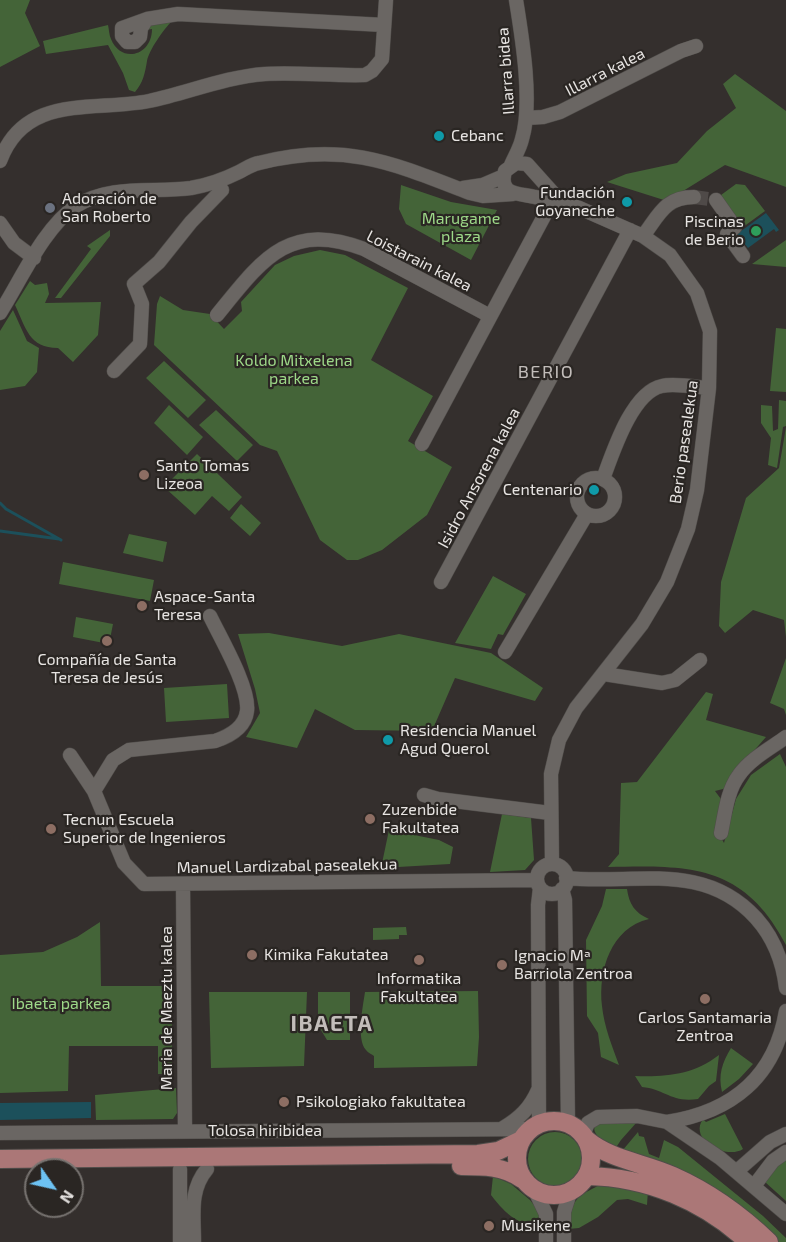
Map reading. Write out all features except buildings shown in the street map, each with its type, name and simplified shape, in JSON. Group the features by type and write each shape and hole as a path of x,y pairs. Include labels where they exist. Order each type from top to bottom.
{"main road":[{"path":"529,1185 517,1164 518,1147 530,1131 548,1121 568,1124 604,1151 674,1176 703,1191 750,1224 769,1242"},
{"name":"Tolosa hiribidea","path":"0,1159 478,1154 498,1151 530,1131"},
{"path":"84,1170 483,1166 504,1169 529,1185 556,1196 570,1192 583,1183 587,1176 592,1156 585,1138"},
{"path":"0,1170 24,1170"},
{"path":"587,1176 611,1176 636,1180 668,1191 715,1217 748,1242"}],"street":[{"path":"0,161 3,152 23,127 36,118 64,108 137,103 217,81 264,74 365,75 372,71 382,59 386,0"},
{"name":"Illarra bidea","path":"508,170 522,139 526,118 520,22 516,0"},
{"path":"147,19 178,14 384,25"},
{"name":"Illarra kalea","path":"526,118 543,117 560,112 681,51 696,46"},
{"name":"Illarra bidea","path":"522,139 549,200"},
{"name":"Berio pasealekua","path":"0,313 51,230 76,206 94,196 112,192 152,191 159,194 201,190 256,163 307,153 359,156 389,163 483,196 523,195 568,203"},
{"name":"Berio pasealekua","path":"201,190 207,195 222,190 272,160"},
{"path":"523,195 535,185 537,176 521,162 508,170 505,186 523,195 539,208 541,219"},
{"name":"Berio pasealekua","path":"456,188 483,185 508,170"},
{"name":"Berio pasealekua","path":"537,176 553,193 568,203 643,236 670,255 697,293 710,331 709,388 697,490 688,529 667,582 642,624 569,718 559,740 551,774 552,864"},
{"path":"191,222 201,190"},
{"name":"Berio pasealekua","path":"114,371 140,344 142,304 134,284 159,262 191,222 222,190"},
{"path":"643,236 668,203 680,197 694,197"},
{"path":"422,444 549,207 549,200"},
{"path":"716,200 735,227 727,234 743,256"},
{"path":"0,222 14,243 34,258"},
{"name":"Isidro Ansorena kalea","path":"441,582 630,230"},
{"name":"Loistarain kalea","path":"217,315 254,270 277,251 294,243 321,238 342,241 364,249 490,316"},
{"path":"603,479 633,408 646,392 663,385 709,388"},
{"path":"597,477 603,479 613,487 615,494 612,506 604,514 587,513 580,507 577,499 578,489 587,480 597,477"},
{"path":"505,652 587,513"},
{"path":"94,791 113,760 129,750 215,741 240,727 247,710 247,701 239,677 210,616"},
{"path":"604,674 662,683 675,680 700,660"},
{"path":"721,833 728,799 739,775 786,736"},
{"name":"Manuel Lardizabal pasealekua","path":"70,755 94,791 124,863 144,884 538,884"},
{"path":"424,795 438,799 550,813"},
{"path":"530,1131 540,1086 538,873 542,868 552,864 563,870 565,900 568,1124"},
{"path":"538,884 551,894 564,884 680,879 707,885 737,900 763,926 784,966 786,988"},
{"name":"Maria de Maeztu kalea","path":"183,884 185,1131"},
{"path":"585,1138 588,1123 598,1117 637,1116 667,1122 701,1115 731,1100 756,1079 767,1066 776,1049 786,1011"},
{"path":"502,1129 524,1114 540,1086"},
{"path":"701,1115 695,1127 702,1144"},
{"path":"667,1122 702,1144 737,1171 786,1214"},
{"name":"Tolosa hiribidea","path":"0,1133 502,1129 530,1131"},
{"path":"737,1171 770,1142 786,1134"},
{"path":"754,1186 773,1161 786,1152"},
{"path":"180,1169 180,1242"},
{"path":"194,1242 194,1191 198,1179 207,1169"},
{"path":"529,1185 546,1214 546,1242"},
{"path":"564,1242 564,1212 570,1192"}],"green space":[{"path":"0,0 30,0 25,13 40,46 0,67"},
{"path":"172,21 151,51 143,78 135,92 129,90 108,45 46,54 43,41 108,25 110,37 116,47 122,52 135,54 142,51 151,38 152,29 145,30 147,25"},
{"path":"735,74 786,111 786,187 725,165 667,201 607,182 626,174 677,163 707,131 736,108 723,84"},
{"path":"736,184 745,185 765,211 739,230 719,202 721,195"},
{"name":"Marugame plaza","path":"401,185 451,202 497,210 471,260 406,224 399,209"},
{"path":"110,230 110,236 61,298 55,298 91,249 87,246"},
{"path":"786,240 786,267 752,264"},
{"name":"Koldo Mitxelena parkea","path":"320,250 345,255 408,288 371,360 433,396 408,441 452,467 427,515 382,550 358,560 347,560 320,540 277,451 260,445 154,345 157,304 160,296 183,310 210,314 224,329 242,311 241,302 275,265 294,256"},
{"path":"30,281 35,285 47,283 49,294 45,303 101,302 98,335 73,362 58,348 41,345 26,329 15,305"},
{"path":"13,310 27,341 39,348 37,372 25,386 0,390 0,331"},
{"path":"776,328 786,329 786,392 770,391"},
{"path":"164,361 206,400 188,418 146,378"},
{"path":"779,400 786,401 786,426 783,427 777,468 768,465 771,438 761,423 761,405 772,406 773,431 778,429"},
{"path":"169,405 203,437 187,455 154,423"},
{"path":"216,410 253,445 237,461 199,425"},
{"path":"786,427 786,637 784,620 753,610 725,633 719,626 721,582 746,498 779,468"},
{"path":"197,454 242,497 229,511 212,496 195,515 164,487"},
{"path":"241,504 261,523 250,536 230,518"},
{"path":"129,534 167,542 163,562 123,553"},
{"path":"63,562 154,580 150,601 59,584"},
{"path":"493,576 526,594 503,635 498,634 491,649 455,643"},
{"path":"76,617 113,624 109,644 73,637"},
{"path":"269,633 342,646 399,634 491,653 543,688 535,701 455,678 432,731 355,730 315,709 297,748 246,737 260,713 238,634"},
{"path":"786,658 786,715 784,709 770,703"},
{"path":"227,684 229,718 166,722 164,688"},
{"path":"706,692 713,694 706,720 766,737 737,770 727,788 715,791 724,803 718,832 724,843 736,799 751,775 780,754 786,767 786,945 770,918 752,898 733,884 689,869 608,867 619,854 621,783 637,782"},
{"path":"502,814 531,818 534,860 525,870 490,872"},
{"path":"389,830 439,840 453,847 450,864 381,868"},
{"path":"606,889 627,889 634,907 649,919 625,931 616,941 602,978 603,1013 619,1065 601,1057 598,1033 587,1016 586,940 602,906"},
{"name":"Ibaeta parkea","path":"100,922 101,986 166,986 166,1022 172,1023 172,1074 158,1074 158,1046 69,1046 68,1091 0,1093 0,955 43,952 77,937"},
{"path":"406,927 407,935 399,935 399,939 373,940 373,928"},
{"path":"478,991 477,1066 374,1068 374,1056 366,1050 361,1038 365,992"},
{"path":"209,992 307,992 304,1066 211,1068"},
{"path":"318,992 350,992 350,1040 327,1040 318,1025"},
{"path":"731,1048 753,1064 722,1092 720,1080 722,1069"},
{"path":"719,1055 716,1081 698,1099 681,1099 642,1087 635,1076 658,1076 689,1071"},
{"path":"176,1088 177,1113 173,1119 96,1120 95,1095"},
{"path":"725,1114 743,1149 736,1152 719,1150 711,1146 701,1134 700,1127 703,1119 706,1122"},
{"path":"599,1121 637,1122 615,1149 598,1137 594,1129"},
{"path":"550,1132 560,1132 570,1136 578,1144 582,1159 578,1174 570,1182 560,1186 550,1186 540,1182 532,1174 528,1164 528,1154 532,1144 540,1136"},
{"path":"638,1132 639,1136 644,1137 649,1154 659,1158 664,1140 678,1147 763,1216 786,1238 786,1242 775,1242 622,1151"},
{"path":"786,1150 786,1201 765,1182"},
{"path":"493,1176 511,1184 530,1200 538,1210 542,1229 513,1218 502,1209 491,1195"},
{"path":"602,1184 648,1190 647,1205 628,1199 617,1200 598,1217 579,1228 568,1229 571,1211 576,1200"}],"water":[{"name":"Piscinas de Berio","path":"766,213 779,230 776,232 774,229 748,248 737,234"},
{"path":"91,1102 91,1118 0,1120 0,1103"}],"waterway":[{"path":"0,503 6,509 61,540"},
{"path":"0,531 59,539"}],"tunnel":[{"path":"694,197 716,200"}],"place":[{"name":"Cebanc","path":"439,136"},
{"name":"Fundación Goyaneche","path":"627,202"},
{"name":"Adoración de San Roberto","path":"50,208"},
{"name":"Piscinas de Berio","path":"756,231"},
{"name":"Santo Tomas Lizeoa","path":"144,475"},
{"name":"Centenario","path":"594,490"},
{"name":"Aspace-Santa Teresa","path":"142,606"},
{"name":"Compañía de Santa Teresa de Jesús","path":"107,641"},
{"name":"Residencia Manuel Agud Querol","path":"388,740"},
{"name":"Zuzenbide Fakultatea","path":"370,819"},
{"name":"Tecnun Escuela Superior de Ingenieros","path":"51,829"},
{"name":"Kimika Fakutatea","path":"252,955"},
{"name":"Informatika Fakultatea","path":"419,960"},
{"name":"Ignacio Mª Barriola Zentroa","path":"502,965"},
{"name":"Carlos Santamaria Zentroa","path":"705,999"},
{"name":"Psikologiako fakultatea","path":"284,1102"},
{"name":"Musikene","path":"489,1226"}],"district":[{"name":"BERIO","path":"546,372"},
{"name":"IBAETA","path":"332,1024"}]}
